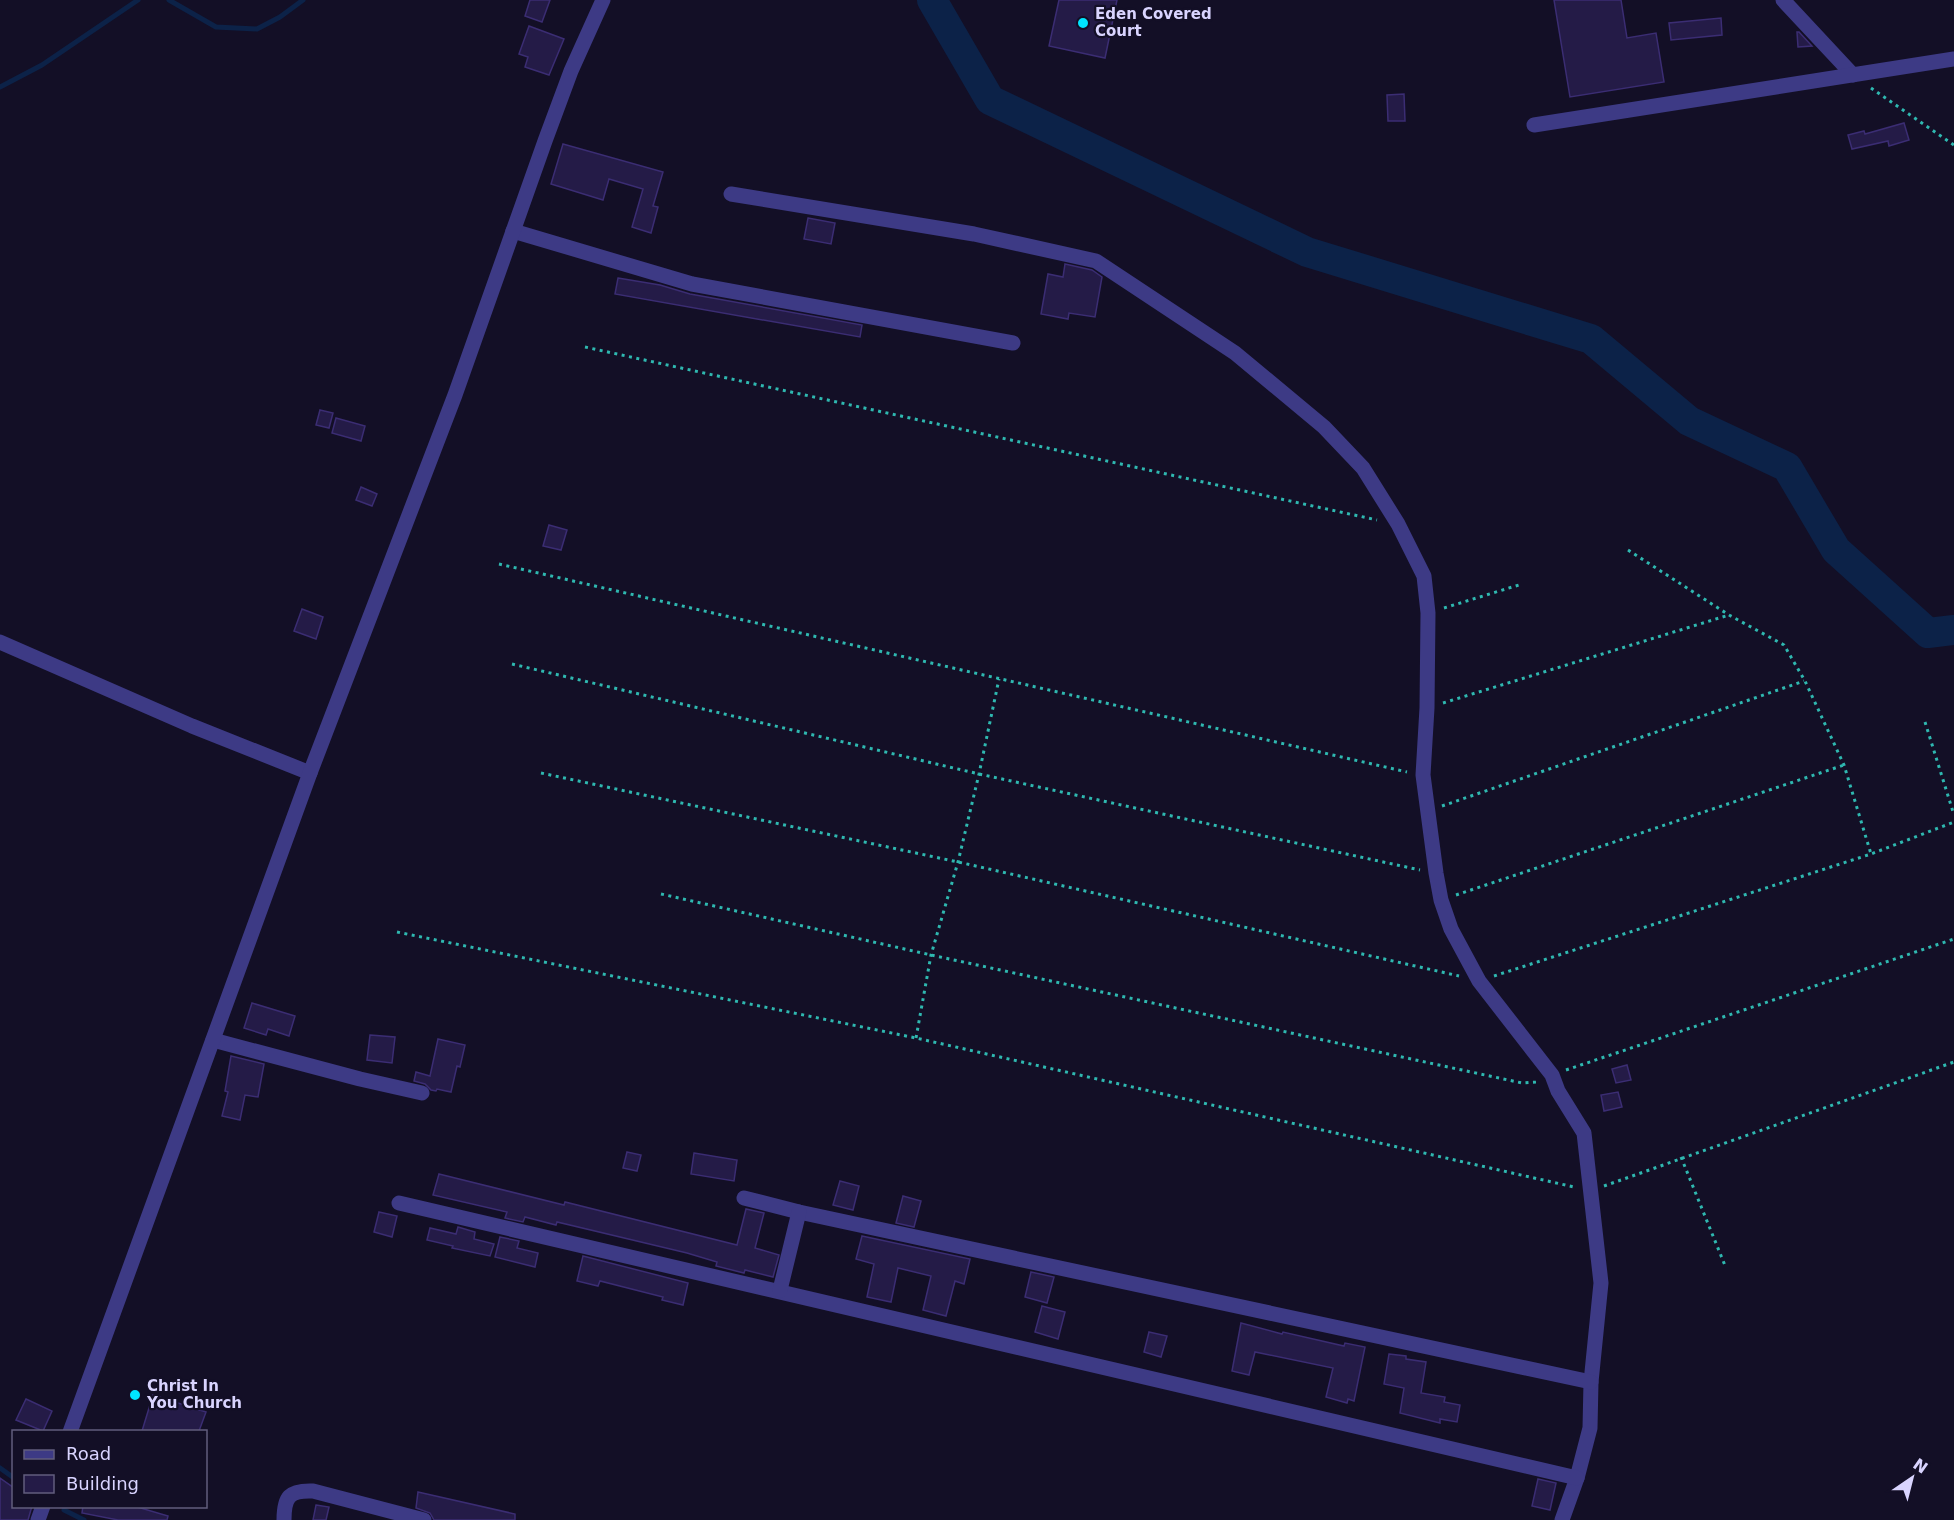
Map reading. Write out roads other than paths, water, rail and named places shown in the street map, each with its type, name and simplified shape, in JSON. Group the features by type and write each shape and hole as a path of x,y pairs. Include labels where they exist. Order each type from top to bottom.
{"street":[{"path":"70,1430 310,773 455,395 571,71 603,0"},
{"path":"1783,0 1852,75"},
{"path":"1534,125 1954,59"},
{"path":"731,194 974,234 1096,261 1235,353 1324,427 1363,468 1398,524 1424,576 1428,613 1427,708 1423,776 1441,900 1451,929 1479,981 1552,1075 1558,1091 1584,1133 1601,1283 1591,1382 1590,1428 1577,1478 1562,1520"},
{"path":"513,231 692,284 1014,342"},
{"path":"0,642 192,726 310,773"},
{"path":"213,1040 422,1093"},
{"path":"744,1198 799,1212 1591,1382"},
{"path":"399,1203 780,1290 1577,1478"},
{"path":"780,1290 799,1212"},
{"path":"284,1520 284,1506 290,1495 298,1490 313,1491 424,1520"}],"waterway":[{"path":"0,87 42,65 138,0"},
{"path":"169,0 216,27 257,29 280,17 303,0"},
{"path":"932,0 990,100 1307,252 1591,339 1689,421 1787,467 1836,550 1928,633 1954,630"},
{"path":"0,1468 12,1477"},
{"path":"64,1510 84,1520"}],"place":[{"name":"Eden Covered Court","path":"1083,23"},
{"name":"Christ In You Church","path":"135,1395"}]}
